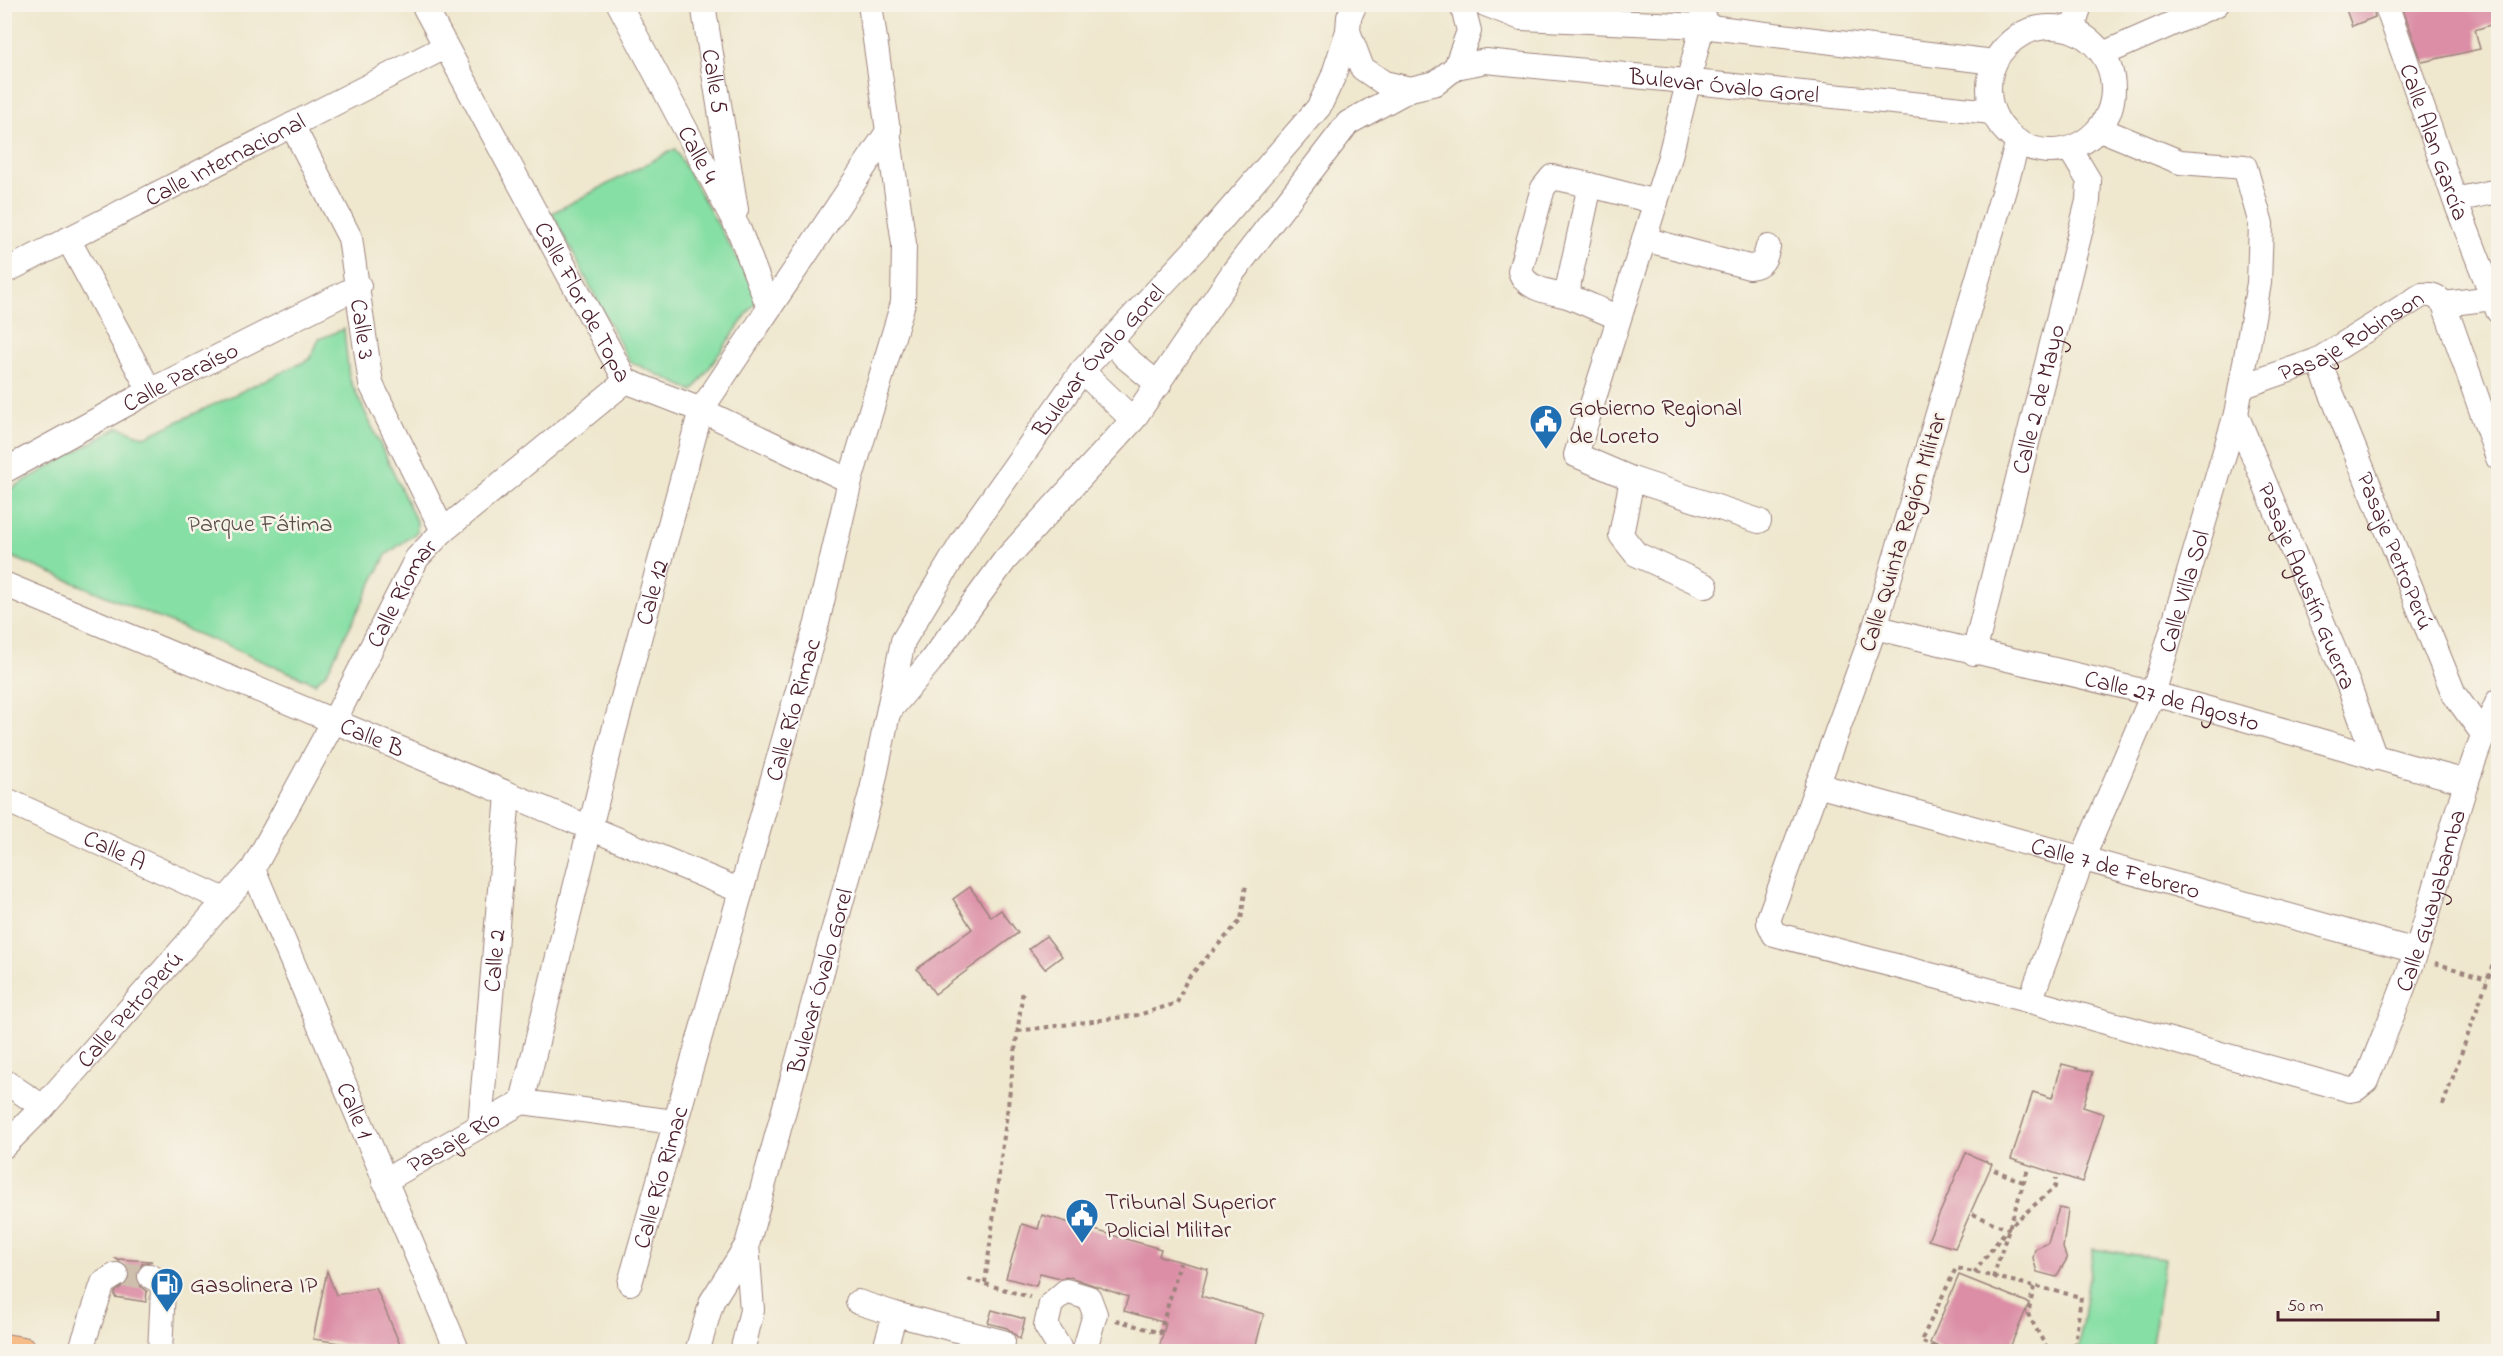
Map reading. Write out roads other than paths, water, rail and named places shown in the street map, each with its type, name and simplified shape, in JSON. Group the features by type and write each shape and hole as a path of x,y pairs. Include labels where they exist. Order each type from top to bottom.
{"main road":[{"path":"4,1349 23,1352"}],"street":[{"name":"Calle Flor de Topa","path":"423,4 626,381 701,410 850,481"},
{"name":"Calle 4","path":"619,4 739,230 769,308"},
{"name":"Calle 5","path":"703,4 739,230"},
{"name":"Calle Río Rimac","path":"630,1283 817,623 850,481 903,303 904,244 870,4"},
{"path":"1456,67 1469,31 1462,4"},
{"path":"1485,4 1521,18 1703,15 1994,62"},
{"path":"2073,30 2080,4"},
{"path":"2103,54 2217,4"},
{"name":"Calle Alan García","path":"2386,4 2455,200 2496,305"},
{"name":"Bulevar Óvalo Gorel","path":"1350,14 1362,68 1384,83 1410,89"},
{"name":"Bulevar Óvalo Gorel","path":"697,1352 712,1301 747,1245 872,790 903,641 967,534 1082,371 1203,241 1319,107 1333,76 1350,14"},
{"path":"1703,15 1656,202 1617,317 1576,455 1632,479 1759,521"},
{"path":"2054,26 2073,30 2090,40 2103,54 2112,72 2114,92 2110,111 2100,129 2086,141 2070,149 2052,151 2034,149 2018,142 2003,129 1992,112 1988,95 1989,78 1994,62 2004,46 2019,35 2036,28 2054,26"},
{"name":"Calle Internacional","path":"4,272 445,47"},
{"name":"Bulevar Óvalo Gorel","path":"887,715 930,662 1005,560 1133,420 1159,385 1234,271 1348,123 1410,89 1436,83 1456,67 1486,61 1992,112"},
{"name":"Calle 3","path":"292,125 350,238 359,286 371,384 443,531"},
{"name":"Calle Villa Sol","path":"2030,1001 2083,857 2153,694 2236,414 2259,284 2261,224 2245,167 2180,162 2100,129"},
{"name":"Cale 12","path":"522,1102 590,828 701,410 889,130"},
{"name":"Calle Quinta Región Militar","path":"2018,142 1875,627 1770,918 1771,930 1778,936 2030,1001"},
{"name":"Calle 2 de Mayo","path":"1974,653 2088,201 2089,181 2070,149"},
{"path":"1617,317 1568,296 1534,287 1523,279 1520,271 1543,188 1548,179 1552,177 1656,202"},
{"path":"1568,296 1590,185"},
{"path":"2455,200 2499,191"},
{"path":"68,239 150,391"},
{"path":"1644,239 1749,267 1757,267 1764,261 1768,247"},
{"name":"Calle Paraíso","path":"4,471 150,391 359,286"},
{"name":"Pasaje Robinson","path":"2241,387 2318,360 2422,295 2430,294 2439,297 2444,304 2496,305"},
{"path":"2444,304 2499,458"},
{"path":"1111,340 1125,357 1159,385"},
{"name":"Pasaje PetroPerú","path":"2318,360 2454,694 2483,734"},
{"path":"1082,371 1133,420"},
{"name":"Calle Ríomar","path":"253,869 335,719 417,558 443,531 626,381"},
{"name":"Pasaje Agustín Guerra","path":"2236,414 2349,686 2375,758"},
{"path":"1632,479 1621,535 1636,554 1706,586"},
{"name":"Calle B","path":"4,584 335,719 508,795 741,891"},
{"name":"Calle 27 de Agosto","path":"1875,627 1974,653 2153,694 2467,782"},
{"name":"Calle Guayabamba","path":"2030,1001 2350,1090 2356,1089 2366,1081 2415,954 2467,782 2483,734 2499,701"},
{"name":"Calle 7 de Febrero","path":"1817,785 2083,857 2415,954"},
{"name":"Calle 2","path":"480,1126 508,795"},
{"name":"Calle A","path":"4,799 225,900"},
{"name":"Calle PetroPerú","path":"4,1146 44,1107 253,869"},
{"name":"Calle 1","path":"253,869 458,1352"},
{"path":"4,1081 44,1107"},
{"path":"522,1102 674,1122"},
{"name":"Pasaje Río","path":"384,1181 522,1102"},
{"name":"Bulevar Óvalo Gorel","path":"742,1352 752,1310 747,1245"},
{"path":"80,1352 103,1283 116,1275"},
{"path":"150,1276 159,1281 163,1289 160,1352"},
{"path":"1058,1352 1059,1347 1046,1326 1051,1304 1066,1291 1089,1298 1095,1314 1084,1352"},
{"path":"858,1302 1003,1342 1000,1352"},
{"path":"884,1352 895,1314"}],"tunnel":[{"path":"116,1275 150,1276"}],"place":[{"name":"Gobierno Regional de Loreto","path":"1546,450"},
{"name":"Tribunal Superior Policial Militar","path":"1082,1244"},
{"name":"Gasolinera IP","path":"167,1313"}],"park label":[{"name":"Parque Fátima","path":"260,523"}]}
